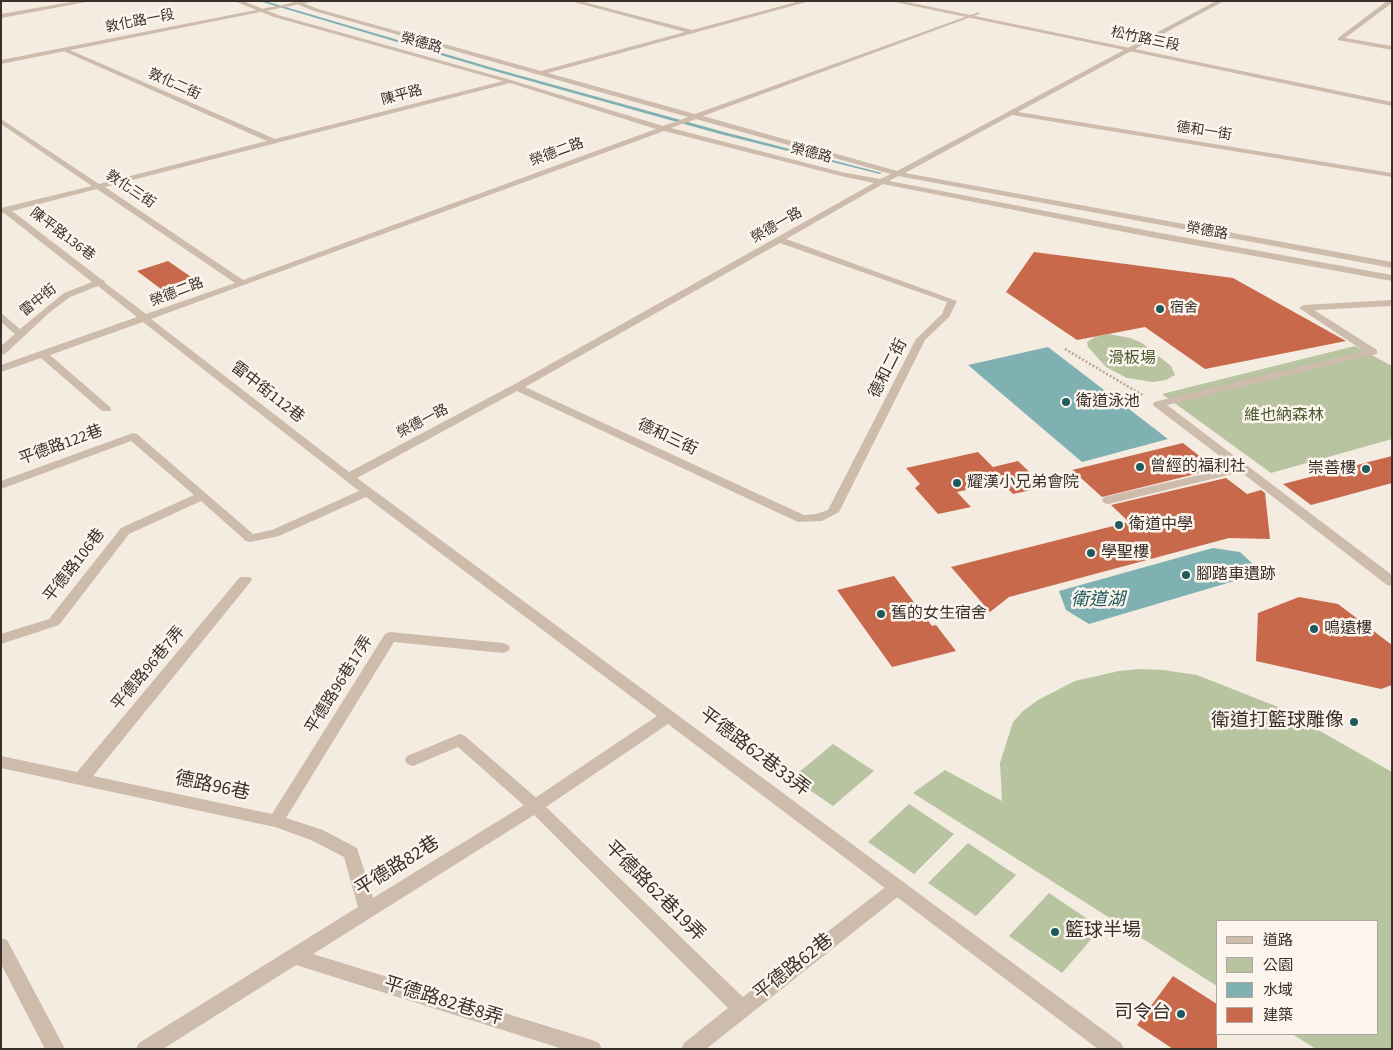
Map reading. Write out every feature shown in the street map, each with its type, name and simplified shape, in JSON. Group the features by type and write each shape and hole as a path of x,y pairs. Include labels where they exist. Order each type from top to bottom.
{"street":[{"path":"1,16 88,1"},
{"name":"榮德路","path":"236,1 260,10 509,81 661,128 841,174 1155,235 1392,278"},
{"name":"敦化路一段","path":"1,60 63,50 296,2 312,1"},
{"path":"573,1 692,32"},
{"name":"陳平路","path":"4,210 542,73 807,1"},
{"name":"松竹路三段","path":"893,1 1392,97"},
{"name":"松竹路三段","path":"919,1 1392,104"},
{"name":"榮德一路","path":"348,478 517,387 883,182 1221,1"},
{"path":"1376,1 1390,3"},
{"name":"榮德路","path":"296,2 900,174 1392,265"},
{"path":"1390,3 1340,38 1392,48"},
{"name":"敦化路一段","path":"1,60 260,10"},
{"name":"榮德二路","path":"147,318 977,13"},
{"name":"敦化二街","path":"63,50 276,142"},
{"name":"德和一街","path":"1012,113 1392,175"},
{"name":"敦化三街","path":"1,122 242,283"},
{"name":"陳平路136巷","path":"4,210 101,282"},
{"name":"德和二街","path":"781,240 952,301 946,315 921,339 833,512 818,518 802,519"},
{"name":"雷中街112巷","path":"101,282 367,492"},
{"name":"雷中街","path":"1,352 67,295 101,282"},
{"path":"1158,404 1373,352 1304,308 1392,303"},
{"path":"1,316 21,334"},
{"path":"1,369 147,318"},
{"path":"44,354 106,409"},
{"name":"德和三街","path":"517,387 802,519"},
{"path":"1158,404 1392,582"},
{"name":"平德路122巷","path":"1,486 133,436 202,496"},
{"path":"1108,500 1243,468"},
{"path":"202,496 250,538 275,533 367,492"},
{"name":"平德路62巷33弄","path":"367,492 1114,1049"},
{"name":"平德路106巷","path":"1,639 54,622 125,531 202,496"},
{"name":"平德路96巷7弄","path":"80,780 245,580"},
{"name":"平德路96巷17弄","path":"276,821 390,637 502,648"},
{"name":"平德路82巷","path":"146,1049 536,806 669,716"},
{"name":"平德路62巷19弄","path":"413,760 460,740 536,806 742,1009"},
{"name":"德路96巷","path":"1,762 276,821 317,835 351,853 368,910"},
{"name":"平德路62巷","path":"691,1049 898,887"},
{"path":"1,946 55,1049"},
{"name":"平德路82巷8弄","path":"294,956 592,1049"}],"path":[{"path":"1064,348 1158,404"}],"green space":[{"name":"滑板場","path":"1109,334 1130,338 1142,343 1171,366 1175,375 1166,380 1153,382 1127,378 1106,367 1088,347 1087,342 1095,337"},
{"name":"維也納森林","path":"1355,346 1392,366 1392,439 1271,473 1162,394"},
{"path":"1140,669 1163,670 1197,675 1278,707 1392,772 1392,1049 1316,1049 1294,1035 1378,1035 1378,920 1216,920 1216,985 913,793 945,770 1002,801 1000,763 1013,722 1023,711 1038,700 1075,681 1119,671"},
{"path":"833,744 874,771 833,806 792,778"},
{"path":"909,804 954,834 914,874 868,842"},
{"path":"968,843 1016,875 976,916 928,883"},
{"name":"籃球半場","path":"1049,893 1101,928 1062,973 1009,936"}],"water":[{"name":"衛道泳池","path":"1048,347 1168,439 1082,462 968,365"},
{"name":"衛道湖","path":"1213,548 1240,552 1255,566 1258,574 1089,624 1066,610 1059,591"}],"building":[{"name":"宿舍","path":"1034,252 1233,278 1346,341 1205,369 1145,327 1077,340 1006,292"},
{"path":"168,261 197,281 165,292 137,271"},
{"name":"曾經的福利社","path":"1183,443 1216,469 1102,497 1072,470"},
{"name":"耀漢小兄弟會院","path":"978,452 993,467 1018,461 1045,487 1013,494 1001,482 957,492 971,507 938,514 915,488 920,484 906,468"},
{"name":"崇善樓","path":"1392,456 1392,483 1311,505 1283,484"},
{"name":"學聖樓","path":"1226,478 1247,494 1261,490 1265,493 1270,539 1229,538 1009,597 990,612 951,567 1129,522 1111,505"},
{"name":"舊的女生宿舍","path":"894,576 932,626 936,625 956,651 892,667 837,590"},
{"name":"鳴遠樓","path":"1299,597 1338,604 1392,645 1392,685 1381,689 1256,661 1258,613"},
{"name":"司令台","path":"1173,976 1216,1003 1217,1049 1173,1049 1137,1025"}],"waterway":[{"path":"261,1 499,71 722,133 880,173"}],"place":[{"name":"宿舍","path":"1160,309"},
{"name":"衛道泳池","path":"1066,402"},
{"name":"曾經的福利社","path":"1140,467"},
{"name":"崇善樓","path":"1366,469"},
{"name":"耀漢小兄弟會院","path":"957,483"},
{"name":"衛道中學","path":"1119,525"},
{"name":"學聖樓","path":"1091,553"},
{"name":"腳踏車遺跡","path":"1186,575"},
{"name":"舊的女生宿舍","path":"881,614"},
{"name":"鳴遠樓","path":"1314,629"},
{"name":"衛道打籃球雕像","path":"1354,722"},
{"name":"籃球半場","path":"1055,932"},
{"name":"司令台","path":"1181,1014"}]}
